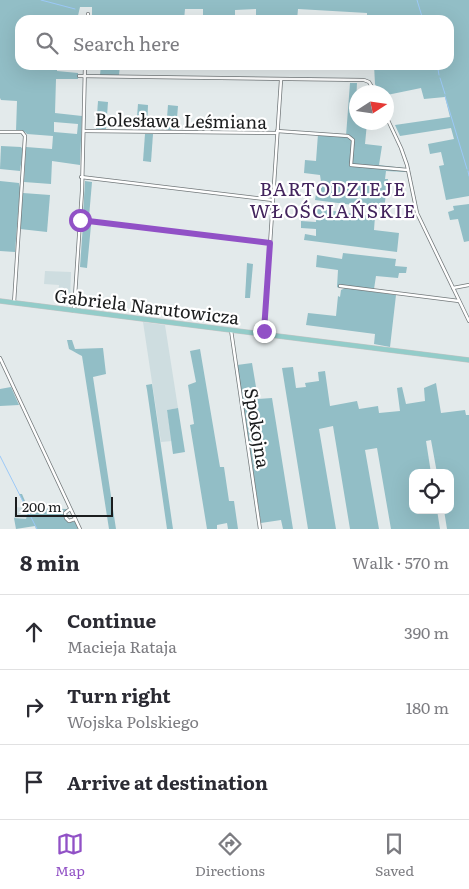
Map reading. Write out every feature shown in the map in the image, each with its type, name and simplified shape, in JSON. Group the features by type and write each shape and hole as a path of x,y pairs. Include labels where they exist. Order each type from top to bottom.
{"main road":[{"name":"Gabriela Narutowicza","path":"0,301 469,360"}],"street":[{"path":"74,311 80,220 85,70"},
{"path":"79,76 364,80 371,85"},
{"path":"264,334 281,80"},
{"path":"393,130 408,170 418,213 469,321"},
{"name":"Bolesława Leśmiana","path":"84,131 277,132 348,136 353,140 351,165 408,170"},
{"path":"0,132 22,132 25,136 14,303"},
{"path":"81,177 273,200"},
{"path":"80,220 270,243"},
{"path":"453,288 469,285"},
{"path":"340,286 460,301"},
{"name":"Spokojna","path":"231,330 260,529"},
{"path":"0,358 80,529"},
{"path":"70,509 65,513 66,518 69,521 75,519"}],"shaded area":[{"path":"0,0 469,0 469,196 446,200 439,166 444,165 441,152 430,154 428,144 454,139 451,128 400,136 395,125 450,117 445,97 424,99 421,88 394,94 394,85 375,84 374,70 454,70 454,15 367,15 367,13 298,9 297,15 256,15 256,9 235,10 235,15 203,15 203,9 185,9 184,15 92,15 92,7 80,7 78,15 15,15 15,70 57,70 78,73 78,79 56,79 55,113 82,116 80,165 52,161 51,184 24,182 26,147 52,149 53,136 16,131 17,101 1,100 0,98","holes":["54,122 78,124 77,134 54,132"]},
{"path":"100,70 120,70 119,75 100,75"},
{"path":"349,96 349,130 366,130 365,144 382,146 379,165 404,168 405,172 386,171 385,179 388,179 384,209 315,200 317,188 322,188 320,175 304,173 305,160 316,161 318,134 346,136"},
{"path":"98,101 108,102 106,129 96,129"},
{"path":"138,104 148,105 147,129 136,129"},
{"path":"168,105 178,106 176,130 166,130"},
{"path":"145,134 153,134 151,162 143,161"},
{"path":"1,146 21,147 23,150 20,171 0,169"},
{"path":"0,181 19,183 15,252 0,251"},
{"path":"85,181 92,182 89,217 83,216"},
{"path":"23,193 50,195 47,232 20,229"},
{"path":"469,204 469,241 464,242 458,219 450,220 448,212 454,210 453,206"},
{"path":"317,209 375,216 374,230 399,233 397,252 304,240 305,234 316,236 316,229 301,228 301,221 316,222"},
{"path":"83,224 91,225 87,268 80,267"},
{"path":"343,253 396,259 395,266 407,267 406,273 399,273 398,278 376,276 374,289 339,285 339,288 337,287 338,270 316,267 317,255 342,259"},
{"path":"247,263 253,264 250,298 245,298"},
{"path":"45,271 71,272 70,305 57,305 59,285 44,284"},
{"path":"345,288 396,295 390,347 374,344 375,334 306,325 308,313 336,316 338,296 340,297 341,290"},
{"path":"143,322 165,325 178,408 167,410 172,441 161,442"},
{"path":"67,340 72,340 75,349 103,348 106,374 93,377 116,529 109,529 82,356 69,349"},
{"path":"200,349 220,467 224,467 229,501 234,501 238,529 228,529 227,523 217,525 217,529 207,529 190,425 194,424 188,385 196,382 190,351"},
{"path":"252,363 258,399 272,398 293,529 283,529 281,520 261,523 237,365"},
{"path":"293,367 296,388 306,387 305,383 319,381 318,372 325,371 330,406 357,401 359,409 378,406 379,413 400,411 397,388 402,387 406,404 425,401 424,388 436,383 441,413 465,410 466,415 469,415 469,529 447,529 445,514 454,514 454,469 436,469 431,440 426,441 430,469 409,469 409,514 438,514 440,529 391,529 377,448 365,450 379,529 350,529 333,426 319,429 336,529 308,529 282,368"},
{"path":"152,384 173,529 167,529 146,385"},
{"path":"11,387 19,405 0,406 0,389"},
{"path":"178,408 185,452 173,454 167,410"},
{"path":"19,494 22,494 28,508 67,509 64,514 65,519 69,522 75,522 78,529 36,529 35,526 16,529 14,518 26,519 28,512"},
{"path":"15,507 26,508 28,512 27,519 14,518"}],"waterway":[{"path":"41,0 75,9"},
{"path":"417,0 422,15"},
{"path":"438,70 439,75"},
{"path":"440,78 445,94"},
{"path":"445,96 467,169"},
{"path":"468,171 469,176"},
{"path":"0,456 37,529"}],"district":[{"name":"BARTODZIEJE WŁOŚCIAŃSKIE","path":"333,199"}],"route":[{"path":"80,220 270,243 264,331"}]}
